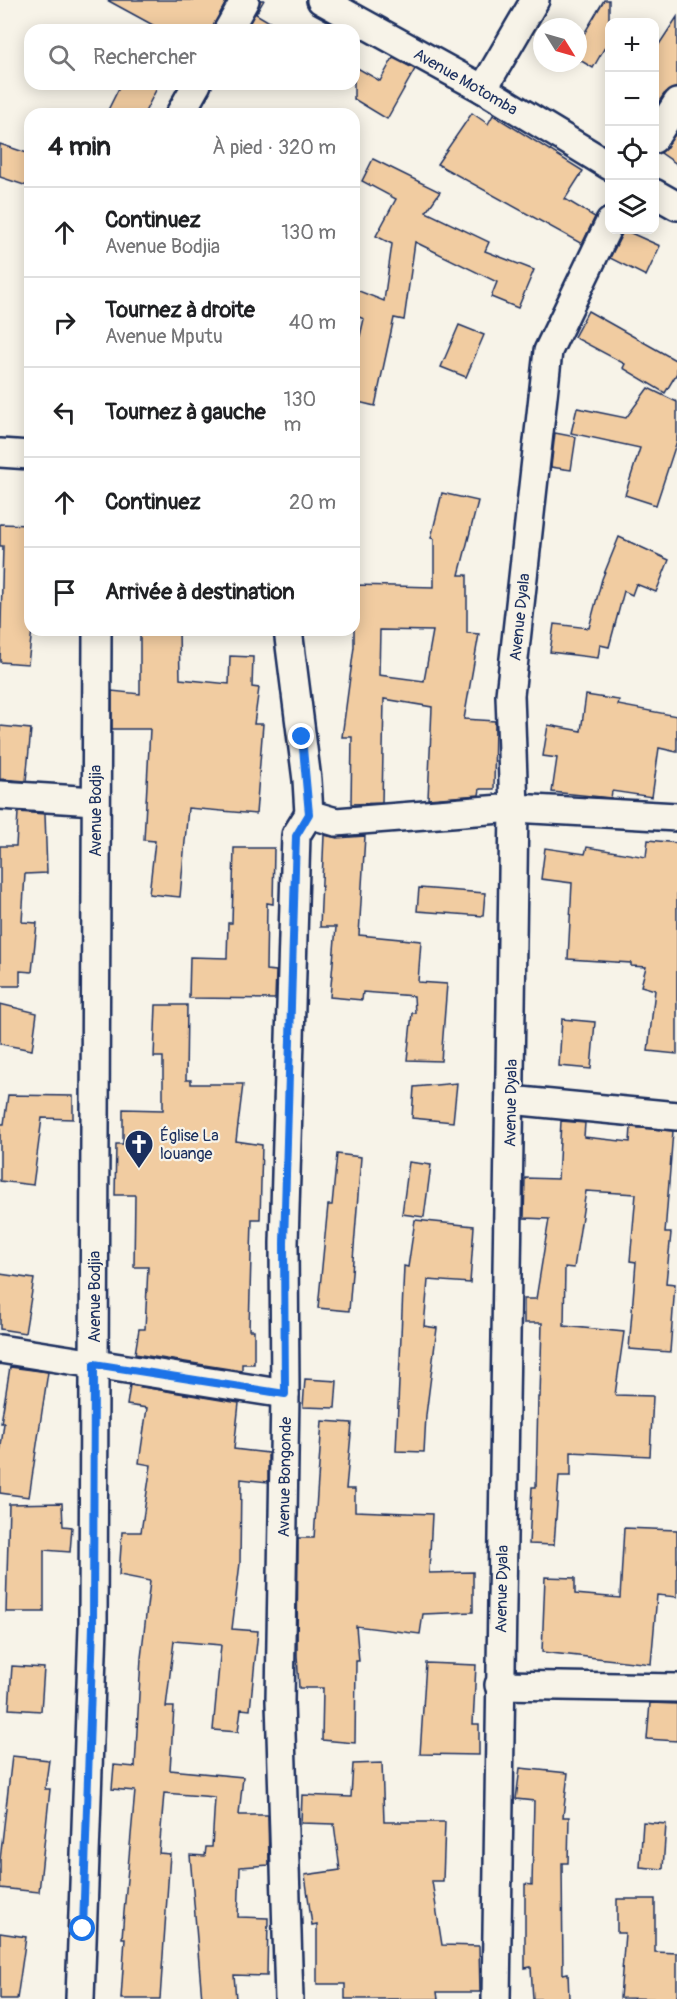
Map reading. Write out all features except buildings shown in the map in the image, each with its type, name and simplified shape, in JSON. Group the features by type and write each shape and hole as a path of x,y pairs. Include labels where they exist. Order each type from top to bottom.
{"street":[{"path":"231,24 245,0"},
{"name":"Avenue Motomba","path":"321,0 483,89 605,164"},
{"path":"483,89 535,0"},
{"path":"183,108 194,90"},
{"path":"659,131 677,103"},
{"path":"659,196 677,206"},
{"name":"Avenue Dyala","path":"496,1999 514,808 510,695 548,351 605,230"},
{"path":"0,453 24,455"},
{"name":"Avenue Bodjia","path":"80,1999 93,1626 97,636"},
{"path":"289,636 308,780 309,814 336,822 514,808 677,817"},
{"path":"0,795 95,801"},
{"name":"Avenue Bongonde","path":"289,1999 280,1701 285,1394 284,1243 296,836 309,814"},
{"path":"510,1100 677,1116"},
{"path":"0,1348 285,1394"},
{"path":"499,1685 677,1688"}],"place":[{"name":"Église La louange","path":"139,1170"}],"route":[{"path":"83,1929 93,1626 94,1364 285,1394 284,1243 296,836 309,814 308,780 302,737"}]}
